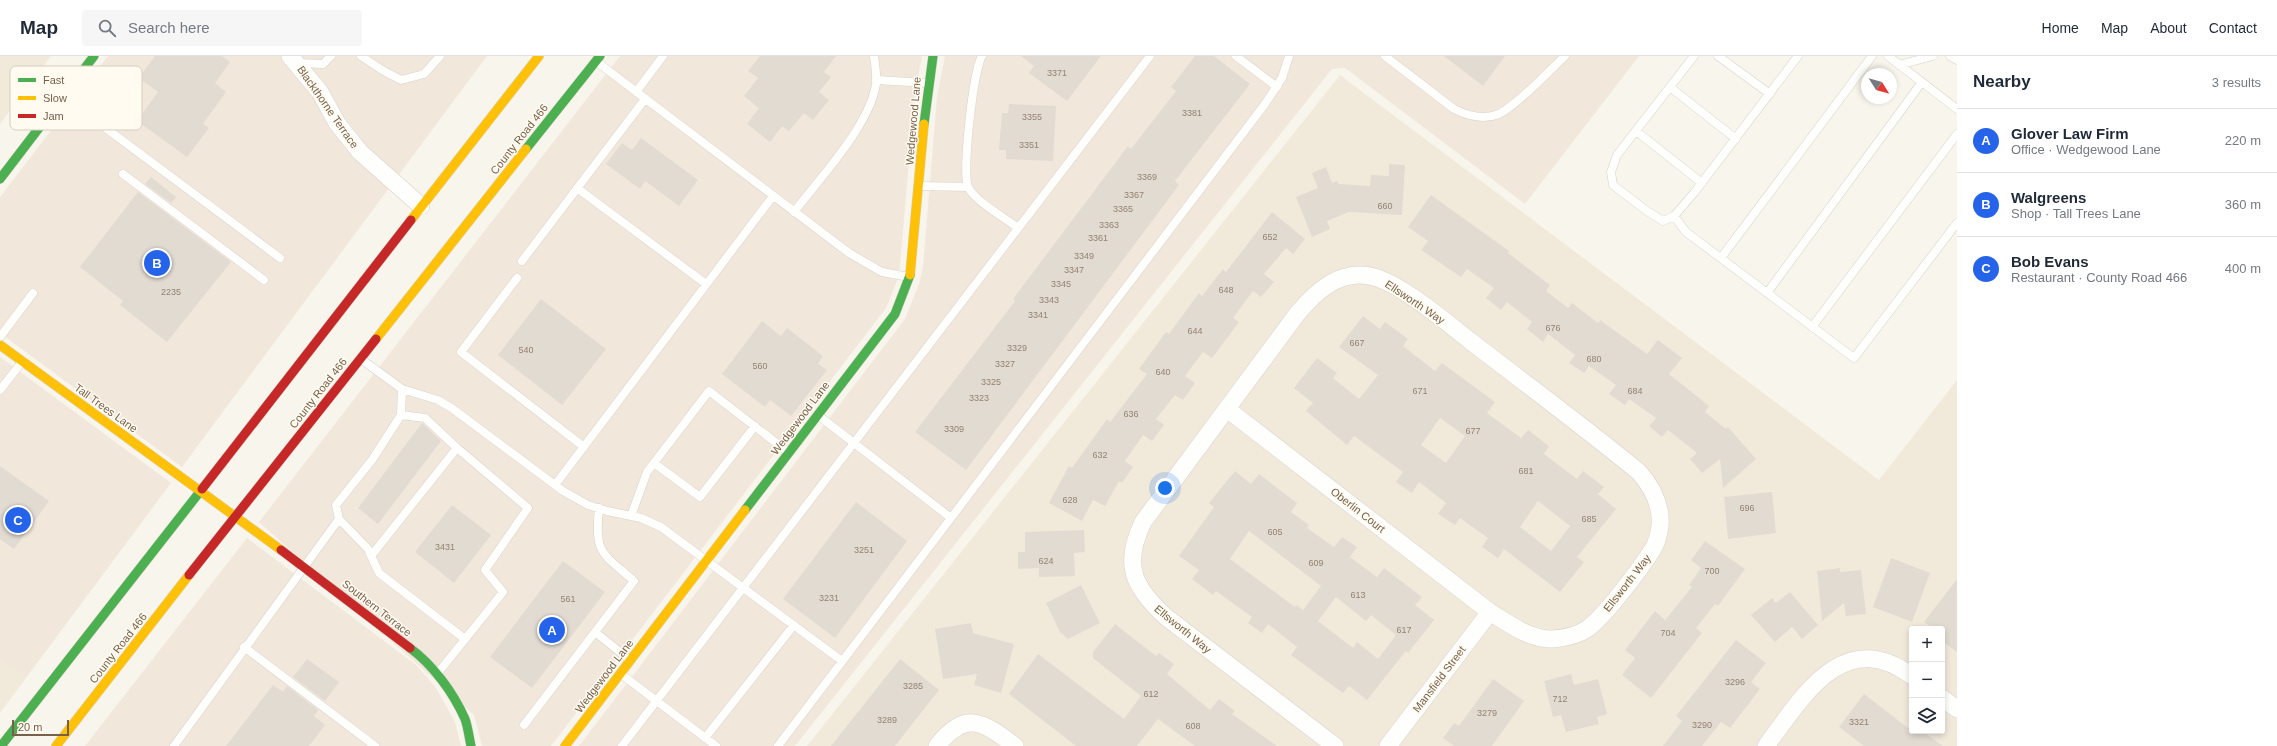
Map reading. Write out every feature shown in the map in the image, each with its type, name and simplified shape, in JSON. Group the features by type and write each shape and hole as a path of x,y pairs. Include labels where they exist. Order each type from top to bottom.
{"main road":[{"path":"86,66 94,56"},
{"path":"1,746 538,56"},
{"name":"Wedgewood Lane","path":"565,746 817,414 895,314 910,277 928,83 933,56"},
{"name":"County Road 466","path":"56,746 235,517 598,59"},
{"path":"0,179 37,130"},
{"name":"Tall Trees Lane","path":"0,345 235,517"},
{"name":"Southern Terrace","path":"235,517 304,567 423,658 444,683 465,719 471,746"}],"street":[{"name":"Blackthorne Terrace","path":"295,58 320,92 337,123 360,152 421,206"},
{"name":"Ellsworth Way","path":"1335,746 1166,617 1148,600 1136,580 1132,561 1134,541 1143,522 1313,295 1331,282 1349,276 1373,276 1388,282 1433,313 1619,456 1638,472 1652,487 1658,507 1660,526 1654,548 1599,619 1586,630 1569,636 1551,639 1531,635 1490,612"},
{"name":"Oberlin Court","path":"1227,409 1490,612"},
{"name":"Mansfield Street","path":"1388,746 1490,612"},
{"path":"1766,746 1818,679 1834,668 1851,661 1868,658 1885,661 1909,674"},
{"path":"1945,700 1957,709"},
{"path":"937,746 947,734 959,726 968,723 980,723 991,728 1015,746"}],"lane":[{"path":"295,58 323,64 331,56"},
{"path":"361,56 401,80 424,74 440,56"},
{"path":"636,92 664,56"},
{"path":"794,212 863,121 872,100 876,80 874,56"},
{"path":"982,56 975,74 972,96 967,173 968,187 977,198 1018,228"},
{"path":"622,746 1150,56"},
{"path":"1236,56 1277,87"},
{"path":"778,746 1277,87 1289,56"},
{"path":"1385,56 1454,109 1466,115 1482,117 1499,114 1523,95 1565,56"},
{"path":"1694,56 1617,155 1611,172 1613,185 1647,211 1663,221 1674,216 1702,183 1798,56"},
{"path":"1718,56 1770,94"},
{"path":"1721,258 1872,56"},
{"path":"1888,56 1957,109"},
{"path":"1899,65 1933,56"},
{"path":"1950,56 1957,60"},
{"path":"598,59 636,92 794,212 870,266 882,272 910,277"},
{"path":"876,80 928,83"},
{"path":"1767,293 1922,82"},
{"path":"1670,87 1736,139"},
{"path":"522,261 645,98"},
{"path":"109,130 280,258"},
{"path":"1636,131 1702,183"},
{"path":"1812,327 1957,134"},
{"path":"123,174 264,280"},
{"path":"919,186 968,187"},
{"path":"577,188 706,284"},
{"path":"555,486 773,196"},
{"path":"1674,216 1686,232 1854,358 1957,223"},
{"path":"517,278 461,352 584,447"},
{"path":"0,337 33,293"},
{"path":"361,358 402,389 438,400 454,409 555,486 588,505 641,518 661,526 842,661"},
{"path":"0,390 22,361"},
{"path":"402,389 401,415 372,460 336,505 339,519 368,549 379,573 465,639"},
{"path":"631,516 647,472 709,391 789,452"},
{"path":"817,414 951,518"},
{"path":"401,415 425,418 457,448 528,508 485,570 503,592 437,674"},
{"path":"654,463 700,497 755,426"},
{"path":"372,556 457,448"},
{"path":"524,725 634,581 600,551 596,531 599,508"},
{"path":"174,746 244,647 339,519"},
{"path":"705,738 794,625"},
{"path":"595,632 630,660"},
{"path":"244,647 375,746"},
{"path":"621,673 716,746"}],"shaded area":[{"path":"0,56 51,56 44,66 10,66 10,111 0,124"},
{"path":"108,56 487,56 182,467 0,333 0,197 51,130 142,130 142,66 100,66"},
{"path":"620,56 922,56 915,93 899,276 886,308 551,746 482,746 474,715 259,522"},
{"path":"945,56 1639,56 1525,204 1345,68 1332,69 795,746 579,746 905,319 919,284 923,267 937,97"},
{"path":"1340,75 1879,480 1957,380 1957,746 807,746"},
{"path":"0,357 171,483 26,678 0,659"},
{"path":"247,538 416,665 436,688 455,722 461,746 85,746"},
{"path":"0,659 26,678 0,713"}],"building":[{"path":"155,56 222,56 230,62 215,83 226,92 203,124 209,128 187,157 142,125 142,114 158,92 142,80 142,74"},
{"path":"760,56 836,56 824,72 831,77 819,92 829,100 813,120 804,113 789,131 782,126 770,142 747,124 759,108 744,96 758,78 748,71"},
{"path":"1021,56 1101,56 1067,101 1029,73 1034,66"},
{"path":"1195,56 1214,56 1250,84 1175,181 1179,185 966,470 915,432 1015,301 1013,299 1128,146 1131,149 1176,91 1171,87"},
{"path":"1444,56 1505,56 1483,86"},
{"path":"1009,104 1056,106 1053,161 1006,159 1006,150 999,150 1002,113 1008,113"},
{"path":"641,138 698,180 679,206 645,181 640,189 606,164 622,143 632,150"},
{"path":"1389,164 1405,165 1402,215 1349,212 1327,221 1330,229 1312,237 1296,197 1318,188 1312,173 1326,167 1332,183 1337,181 1339,184 1370,186 1371,175 1389,176"},
{"path":"151,177 176,197 171,203 145,184"},
{"path":"138,192 231,262 167,342 120,305 123,301 80,267"},
{"path":"1431,195 1509,251 1508,253 1550,285 1546,291 1568,308 1572,303 1598,323 1600,320 1647,354 1658,340 1682,358 1669,374 1709,406 1705,412 1726,429 1728,427 1756,459 1723,488 1720,459 1702,473 1690,459 1697,453 1668,430 1662,437 1649,426 1656,418 1629,399 1625,405 1609,394 1616,385 1589,366 1584,373 1569,363 1575,355 1548,334 1543,342 1527,329 1532,322 1507,302 1501,310 1486,298 1494,288 1467,269 1461,277 1421,250 1428,241 1408,227"},
{"path":"1272,212 1305,239 1293,254 1286,248 1264,274 1274,282 1261,297 1253,291 1233,318 1239,322 1212,358 1203,352 1185,376 1195,383 1183,400 1175,395 1156,419 1164,425 1152,441 1143,435 1125,461 1133,467 1122,483 1119,481 1105,506 1093,500 1082,521 1049,503 1069,466 1072,468 1107,419 1110,422 1147,374 1139,369 1166,332 1169,334 1199,293 1202,296 1223,269 1226,272"},
{"path":"541,299 606,349 562,405 498,355"},
{"path":"1363,316 1380,329 1385,322 1408,339 1403,346 1435,371 1442,363 1495,402 1487,413 1521,438 1528,430 1549,446 1544,454 1577,479 1583,471 1604,487 1598,494 1616,509 1577,557 1584,562 1560,592 1504,549 1498,558 1482,547 1488,538 1460,518 1455,525 1438,514 1446,503 1419,482 1412,493 1396,482 1403,472 1354,436 1347,445 1306,411 1313,403 1294,388 1317,358 1337,373 1333,378 1359,399 1378,375 1339,347","holes":["1440,418 1465,436 1446,463 1421,445","1538,501 1570,526 1551,551 1520,527"]},
{"path":"762,321 781,336 787,328 823,356 818,364 827,370 791,416 770,400 765,407 722,374"},
{"path":"422,423 441,441 378,524 358,508"},
{"path":"0,466 49,501 14,549 0,539"},
{"path":"1235,471 1251,484 1259,474 1297,503 1291,512 1309,525 1307,528 1334,547 1342,537 1357,547 1350,557 1377,577 1384,568 1422,597 1415,605 1434,620 1408,653 1406,651 1367,700 1349,686 1343,693 1291,655 1297,647 1268,624 1262,633 1248,623 1252,617 1216,591 1213,595 1192,579 1199,570 1179,556 1214,507 1209,503","holes":["1249,531 1321,586 1303,610 1297,605 1295,607 1230,559","1336,597 1366,621 1371,615 1396,635 1378,659 1357,642 1353,648 1318,621"]},
{"path":"1772,492 1776,533 1728,539 1724,497"},
{"path":"856,502 907,541 835,638 783,599"},
{"path":"452,505 491,535 454,583 415,552"},
{"path":"1084,530 1085,552 1074,553 1075,576 1039,577 1039,568 1018,569 1018,552 1025,552 1025,532"},
{"path":"1705,541 1745,569 1718,606 1715,604 1696,628 1702,633 1651,698 1622,675 1635,658 1625,650 1655,611 1665,620 1692,587 1689,585 1701,568 1691,560"},
{"path":"1891,558 1930,573 1912,622 1873,607"},
{"path":"563,561 605,592 532,688 490,657"},
{"path":"1840,568 1840,572 1861,570 1866,614 1846,616 1844,603 1822,621 1817,571"},
{"path":"1957,579 1957,652 1945,643 1945,626 1930,626 1924,622"},
{"path":"1081,585 1100,623 1068,639 1060,632 1046,603"},
{"path":"1790,592 1818,625 1802,639 1792,627 1775,642 1751,615 1772,598 1776,603"},
{"path":"971,623 973,633 1014,644 1001,693 974,685 977,674 943,679 935,629"},
{"path":"1115,624 1156,656 1159,653 1174,664 1167,674 1210,710 1219,699 1235,711 1232,714 1277,746 1195,746 1158,719 1137,746 1076,746 1009,694 1038,654 1124,719 1141,696 1093,658 1093,652"},
{"path":"1736,640 1766,663 1751,682 1760,689 1730,728 1721,722 1702,746 1663,746 1682,721 1676,716"},
{"path":"307,659 339,682 325,701 293,677"},
{"path":"900,659 939,690 895,746 831,746"},
{"path":"1571,674 1574,685 1598,679 1607,714 1597,717 1599,724 1566,732 1561,715 1553,717 1544,681"},
{"path":"1493,679 1524,701 1492,746 1454,746 1443,738 1454,723 1459,726"},
{"path":"273,685 283,692 287,686 318,710 314,716 325,725 309,746 226,746"},
{"path":"1864,694 1909,729 1909,734 1926,734 1943,746 1864,746 1839,727"}],"traffic: fast":[{"path":"86,66 94,56"},
{"path":"526,149 600,56"},
{"path":"924,124 933,56"},
{"path":"0,179 37,130"},
{"path":"745,510 895,314 910,275"},
{"path":"1,746 202,489"},
{"path":"410,648 427,662 455,699 465,719 471,746"}],"traffic: slow":[{"path":"411,220 539,56"},
{"path":"910,275 924,124"},
{"path":"376,339 526,149"},
{"path":"0,345 281,550"},
{"path":"565,746 745,510"},
{"path":"56,746 189,575"}],"traffic: jam":[{"path":"202,489 411,220"},
{"path":"189,575 376,339"},
{"path":"281,550 410,648"}],"place":[{"name":"Walgreens","path":"157,263"},
{"name":"Bob Evans","path":"18,520"},
{"name":"Glover Law Firm","path":"552,630"}]}
